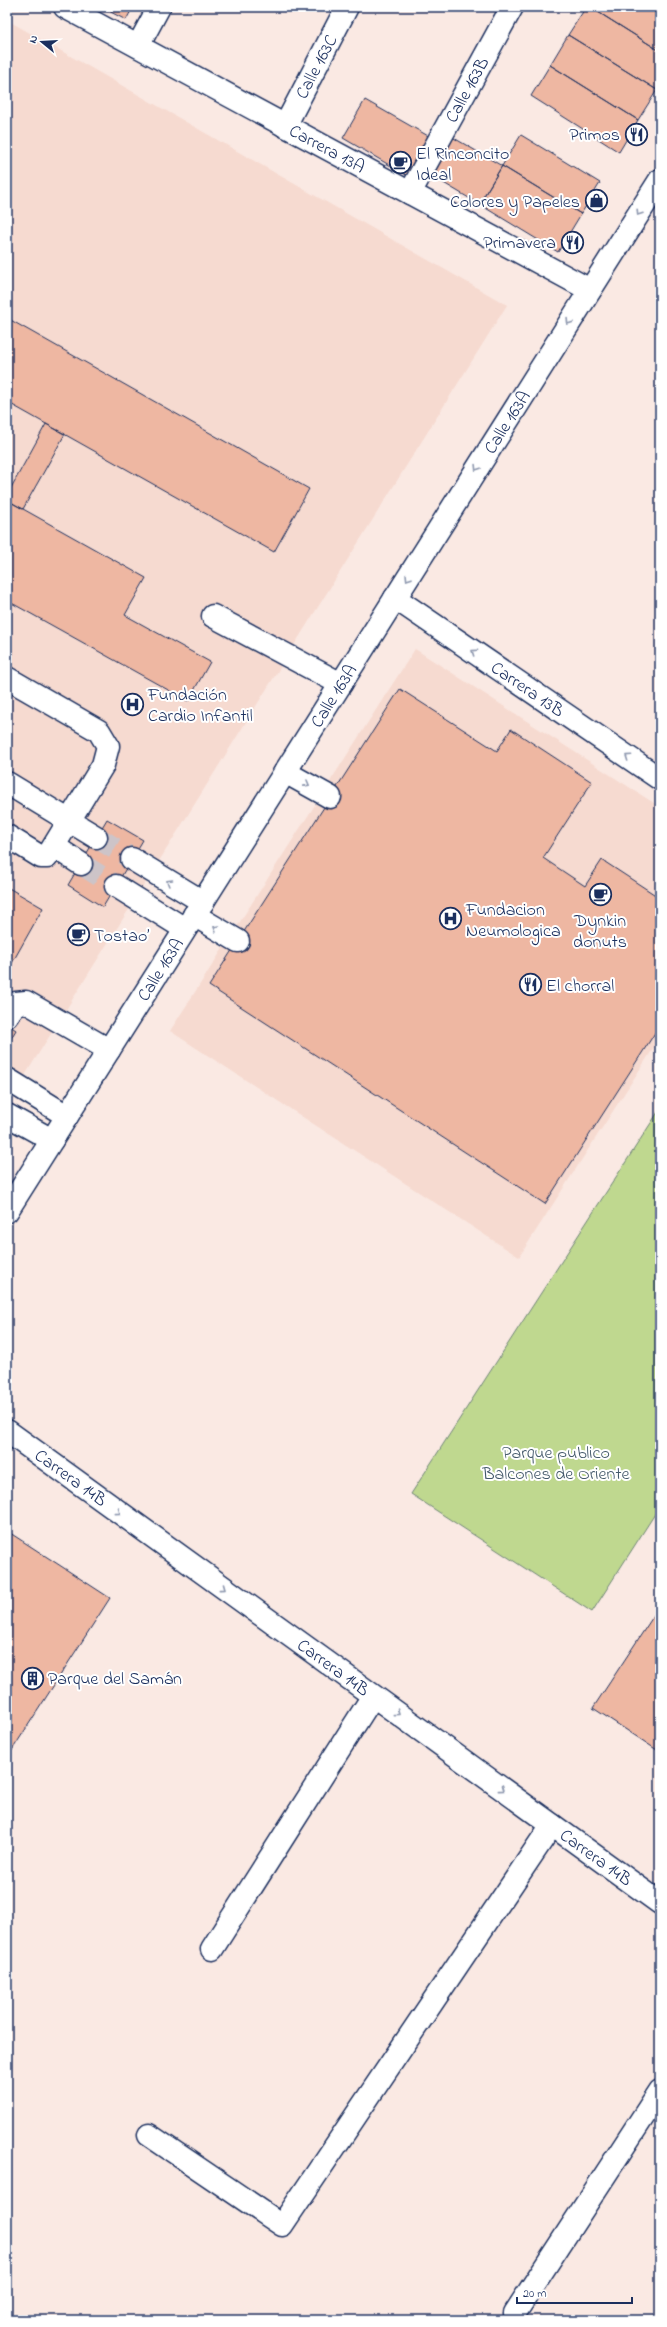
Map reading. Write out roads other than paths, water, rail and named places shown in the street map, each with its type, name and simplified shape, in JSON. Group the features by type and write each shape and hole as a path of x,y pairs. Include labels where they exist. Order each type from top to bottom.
{"street":[{"name":"Carrera 13A","path":"65,7 590,290"},
{"path":"138,46 159,7"},
{"name":"Calle 163C","path":"285,126 348,7"},
{"name":"Calle 163B","path":"410,193 512,7"},
{"name":"Calle 163A","path":"7,1211 660,180"},
{"name":"Carrera 13B","path":"395,598 660,779"},
{"path":"212,616 341,684"},
{"path":"7,678 99,731 104,737 108,746 107,756 103,765 49,855 44,858 7,836"},
{"path":"285,772 330,797"},
{"path":"7,783 96,837"},
{"path":"55,847 81,864"},
{"path":"132,859 194,915 238,942"},
{"path":"116,886 194,915"},
{"path":"7,1016 16,1003 26,1002 109,1050"},
{"path":"7,1080 67,1116"},
{"path":"7,1115 52,1140"},
{"name":"Carrera 14B","path":"7,1431 660,1903"},
{"path":"212,1949 373,1696"},
{"path":"149,2135 282,2225 552,1825"},
{"path":"515,2313 660,2091"}],"tunnel":[{"path":"96,837 132,859"},
{"path":"81,864 116,886"}],"place":[{"name":"Primos","path":"636,134"},
{"name":"El Rinconcito Ideal","path":"401,163"},
{"name":"Colores y Papeles","path":"596,201"},
{"name":"Primavera","path":"572,242"},
{"name":"Fundación Cardio Infantil","path":"132,704"},
{"name":"Dynkin donuts","path":"600,895"},
{"name":"Fundacion Neumologica","path":"451,919"},
{"name":"Tostao’","path":"78,935"},
{"name":"El chorral","path":"530,985"},
{"name":"Parque del Samán","path":"33,1678"}],"park label":[{"name":"Parque publico Balcones de Oriente","path":"556,1462"}]}
